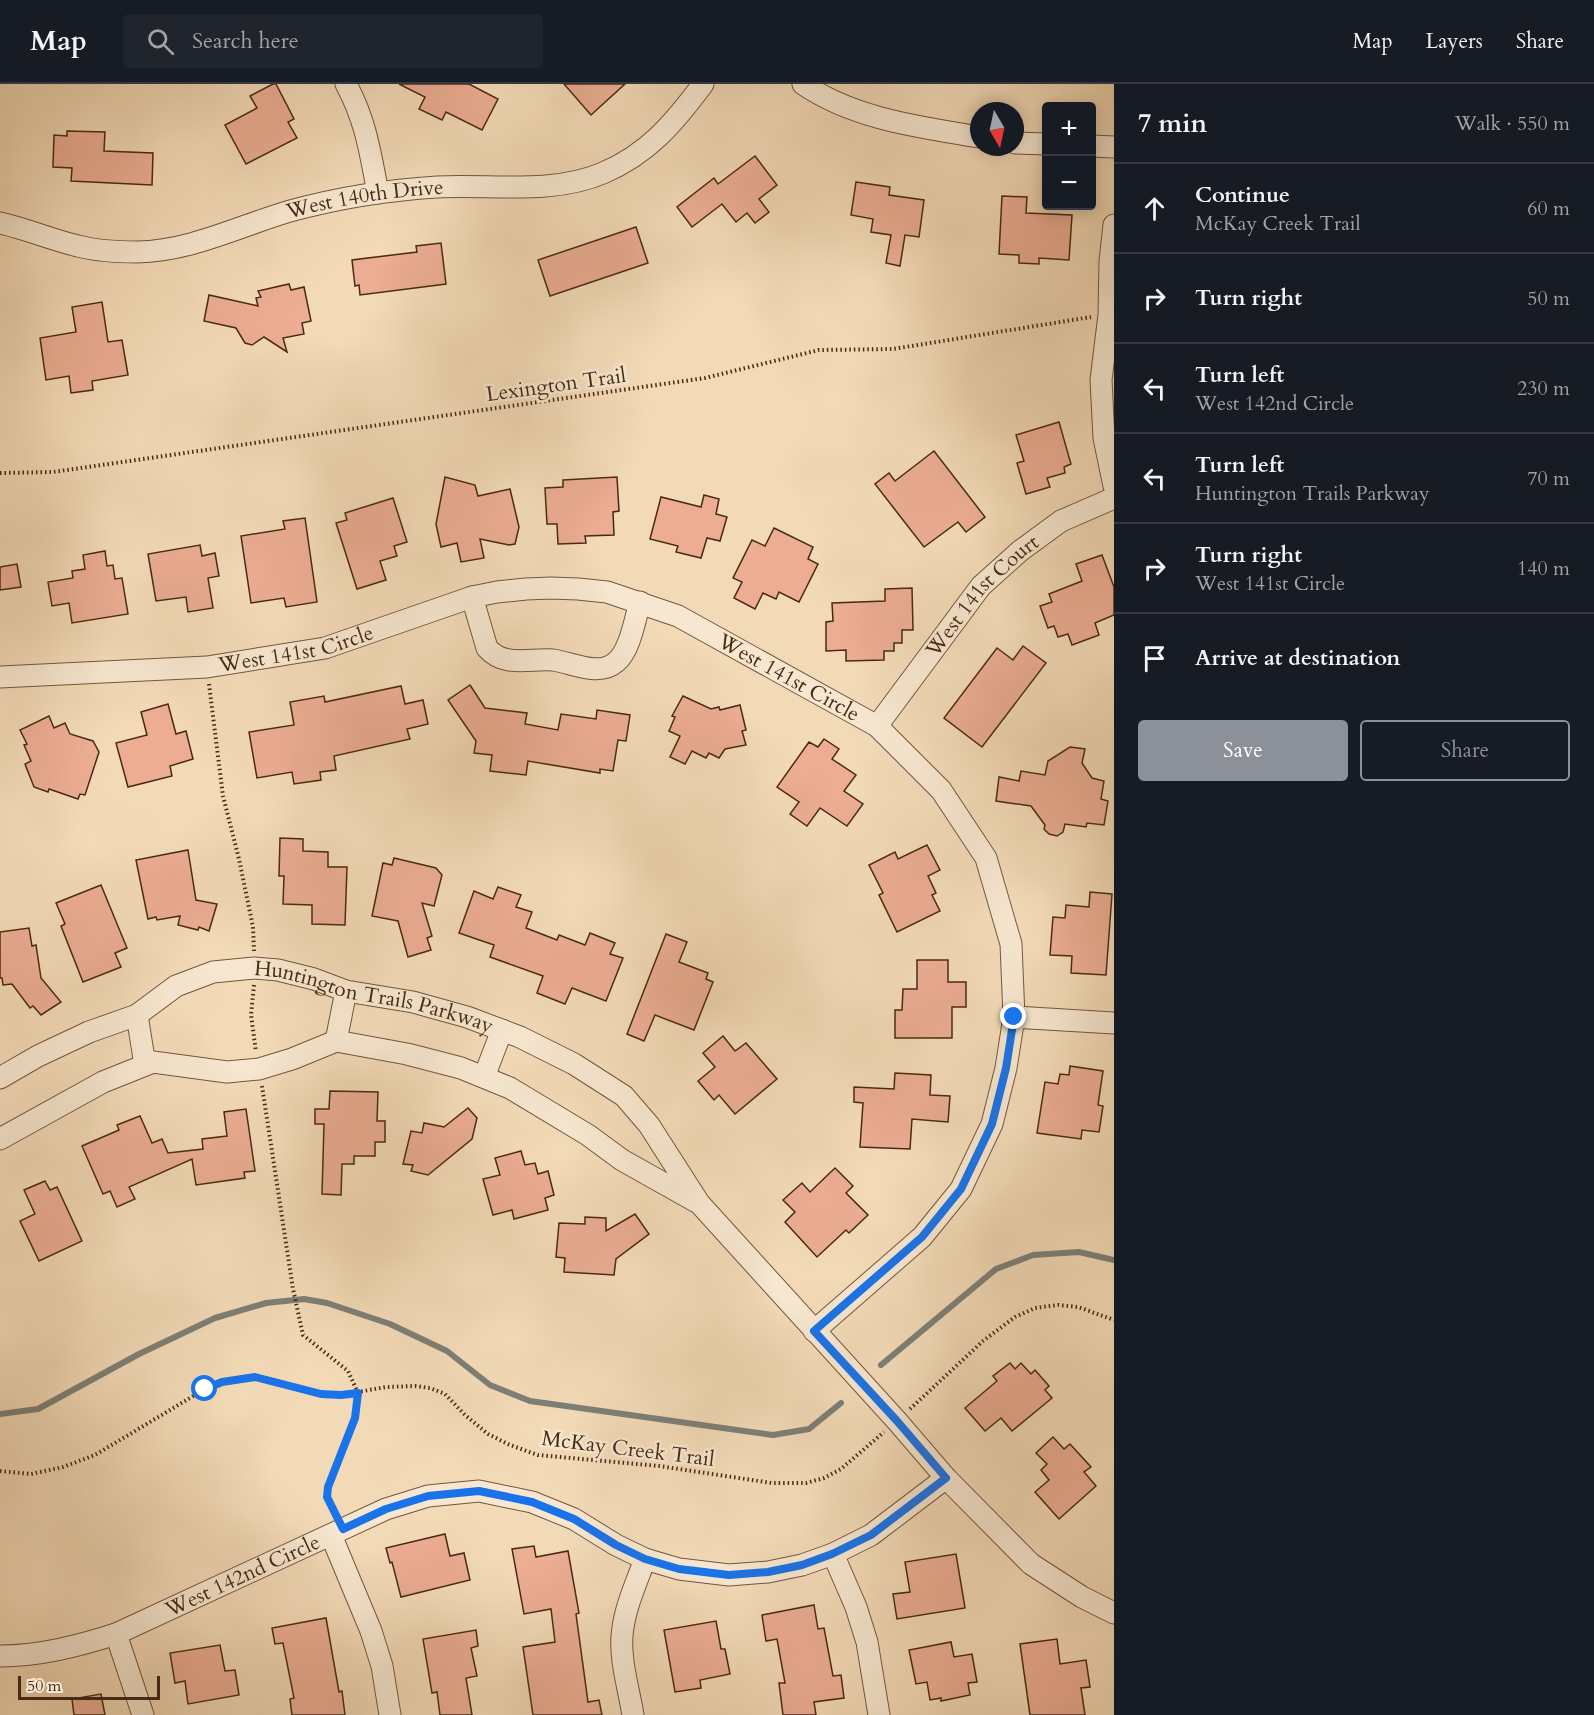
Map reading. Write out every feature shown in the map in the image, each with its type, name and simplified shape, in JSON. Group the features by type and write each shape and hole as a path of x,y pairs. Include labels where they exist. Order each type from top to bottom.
{"street":[{"path":"346,84 355,100 366,130 378,192"},
{"name":"West 140th Drive","path":"0,223 80,247 139,252 177,248 214,238 288,212 333,200 378,192 438,187 544,186 573,182 601,174 629,160 651,145 675,120 703,84"},
{"path":"803,84 813,91 867,114 906,124 970,135"},
{"path":"1024,143 1042,144"},
{"path":"1096,146 1114,147"},
{"path":"1114,225 1101,380 1104,438 1114,486"},
{"name":"West 141st Court","path":"877,726 981,586 1020,551 1061,521 1114,498"},
{"name":"West 141st Circle","path":"0,677 207,667 315,650 472,597 497,592 551,588 607,592 678,616 877,726 941,790 986,858 1011,944 1014,1017 1006,1068 992,1124 961,1189 922,1237 814,1331"},
{"path":"472,597 492,654 512,661 553,660 587,668 600,668 615,664 624,654 640,602"},
{"name":"Huntington Trails Parkway","path":"0,1078 38,1056 89,1032 137,1015 176,986 213,972 254,968 279,970 314,979 346,991 413,1002 467,1017 520,1037 574,1064 624,1096 649,1125 699,1203 946,1478 1032,1564 1082,1597 1114,1613"},
{"path":"0,1139 103,1082 153,1062 227,1072 259,1069 292,1059 336,1041 346,991"},
{"path":"137,1015 145,1065"},
{"path":"1014,1017 1114,1023"},
{"path":"484,1077 502,1030"},
{"name":"Huntington Trails Parkway","path":"336,1041 407,1054 461,1068 510,1088 588,1135 622,1160 699,1203"},
{"name":"West 142nd Circle","path":"0,1656 44,1652 116,1634 386,1509 428,1496 479,1491 532,1502 574,1519 616,1545 645,1559 679,1569 729,1575 768,1572 802,1565 832,1554 871,1535 946,1478"},
{"path":"337,1532 382,1666 390,1715"},
{"path":"832,1554 856,1607 867,1641 879,1715"},
{"path":"633,1715 622,1637 625,1616 645,1559"},
{"path":"116,1634 143,1715"}],"path":[{"name":"Lexington Trail","path":"0,473 64,471 705,378 819,351 893,349 1108,315"},
{"path":"293,1289 303,1335 348,1371 358,1393 355,1418 328,1487 327,1497 337,1532"},
{"path":"907,1412 983,1341 1015,1317 1035,1308 1058,1305 1078,1307 1114,1320"},
{"name":"McKay Creek Trail","path":"0,1471 31,1474 63,1467 95,1455 205,1389 222,1382 255,1377 321,1394 341,1395 386,1387 430,1388 445,1394 488,1434 510,1446 538,1455 659,1466 772,1483 806,1483 824,1479 841,1469 886,1431"}],"building":[{"path":"276,84 294,119 288,122 297,138 246,164 225,125 257,108 250,96"},
{"path":"399,84 469,84 498,99 482,130 446,112 442,120 419,109 425,97"},
{"path":"564,84 625,84 591,115"},
{"path":"67,131 105,132 104,151 153,153 152,185 71,181 72,168 53,167 54,135 67,136"},
{"path":"755,156 777,185 759,199 769,212 755,223 747,213 736,222 722,204 692,227 677,207 714,178 718,184"},
{"path":"856,182 890,187 889,195 924,200 919,237 905,235 900,266 886,263 891,235 871,232 873,219 851,215"},
{"path":"1002,196 1027,197 1026,213 1072,215 1069,260 1039,258 1039,264 1019,263 1019,255 999,254"},
{"path":"636,227 648,263 550,296 538,260"},
{"path":"441,243 446,284 360,295 359,285 355,286 352,260 417,252 416,246"},
{"path":"289,284 291,290 304,287 311,321 302,323 304,334 283,338 287,352 264,337 252,345 245,343 236,328 204,321 209,295 258,306 256,298 261,297 258,291"},
{"path":"102,302 108,342 122,340 128,375 92,381 93,390 71,393 69,376 46,380 40,338 76,332 72,307"},
{"path":"1059,422 1071,464 1064,467 1065,473 1047,478 1050,487 1026,494 1017,463 1024,461 1016,435"},
{"path":"934,451 985,517 966,532 958,522 924,547 875,484 889,473 895,481"},
{"path":"445,477 475,485 478,496 510,489 519,527 515,544 509,545 480,539 484,558 461,562 457,543 441,547 436,524"},
{"path":"617,477 619,511 613,512 614,535 585,536 586,543 558,544 557,524 547,524 545,488 563,487 563,480"},
{"path":"704,495 719,499 716,514 727,517 720,541 707,538 701,558 676,552 678,546 650,539 661,497 701,507"},
{"path":"393,498 407,542 394,546 397,556 380,561 386,580 357,589 336,523 347,520 345,513"},
{"path":"305,518 317,602 286,607 284,598 251,603 241,536 285,529 283,521"},
{"path":"774,528 813,547 808,559 818,564 799,602 779,592 776,599 763,593 755,609 734,598 742,582 733,578 752,540 765,546"},
{"path":"200,545 202,556 215,553 219,576 208,578 213,608 188,612 186,597 156,601 148,554"},
{"path":"105,551 107,566 113,565 115,579 122,578 128,614 72,623 69,603 52,606 48,582 73,578 72,571 85,569 83,555"},
{"path":"1102,555 1114,587 1114,615 1095,623 1099,635 1072,645 1068,634 1058,637 1054,626 1048,628 1040,606 1052,602 1049,594 1082,581 1076,564"},
{"path":"17,564 21,587 0,590 0,567"},
{"path":"912,588 913,630 902,630 902,643 894,643 894,651 884,651 884,660 846,661 846,650 826,651 826,622 833,621 832,603 885,601 885,589"},
{"path":"1023,646 1046,663 982,747 944,718 997,648 1013,660"},
{"path":"470,685 485,708 527,713 525,724 558,730 561,714 596,719 597,710 630,715 626,741 618,740 613,771 600,769 600,773 528,761 526,775 490,771 492,755 474,753 476,741 448,700"},
{"path":"401,686 405,704 423,700 428,724 407,729 410,739 334,756 336,770 320,772 321,780 294,784 292,772 257,778 249,732 294,725 290,702 324,696 325,702"},
{"path":"683,696 711,709 719,707 720,710 740,705 746,730 742,731 746,745 725,749 719,758 709,753 706,758 692,751 685,764 670,757 680,736 669,731 675,717 672,716"},
{"path":"168,704 176,734 186,731 193,759 170,766 172,776 128,787 116,743 147,735 141,712"},
{"path":"49,716 54,728 65,723 70,734 93,741 99,752 85,795 80,794 78,799 49,789 48,792 34,787 25,764 31,761 24,745 27,744 20,730"},
{"path":"824,739 839,749 832,759 856,775 844,791 863,804 847,826 820,808 807,826 790,814 799,802 777,787 809,742 818,747"},
{"path":"1070,747 1085,749 1082,763 1092,778 1104,781 1101,799 1108,801 1104,825 1087,823 1086,827 1065,824 1063,832 1057,836 1049,834 1044,829 1045,825 1031,806 996,801 999,777 1019,781 1021,771 1045,775 1048,761"},
{"path":"280,838 303,839 303,851 328,852 328,867 347,867 345,925 312,924 312,905 283,904 284,876 279,876"},
{"path":"927,845 940,870 928,876 936,893 932,895 940,911 897,932 879,895 883,893 869,865 895,852 898,859"},
{"path":"188,850 196,900 217,904 209,931 199,927 198,930 178,925 180,916 157,920 156,917 148,919 136,860"},
{"path":"394,858 436,868 442,875 434,906 422,903 432,936 427,938 431,950 408,957 398,921 372,916 383,863 392,865"},
{"path":"101,885 127,948 115,953 121,967 83,982 61,926 65,924 56,903"},
{"path":"498,887 521,895 516,907 532,912 526,928 557,940 559,935 585,945 590,933 615,943 610,954 623,958 606,1001 572,988 565,1004 537,993 543,976 490,957 494,945 459,933 474,891 493,899"},
{"path":"1090,892 1112,894 1106,975 1071,973 1072,956 1050,955 1053,917 1065,918 1066,905 1089,907"},
{"path":"29,928 32,946 36,945 41,978 61,1002 41,1015 33,1006 30,1008 12,984 3,985 2,978 0,978 0,932"},
{"path":"666,934 687,942 679,962 708,973 706,979 713,982 694,1030 655,1015 644,1041 627,1034"},
{"path":"917,960 948,960 948,982 966,982 966,1007 952,1007 952,1038 895,1038 895,1010 902,1010 903,989 917,989"},
{"path":"723,1036 735,1051 746,1043 777,1079 735,1114 719,1095 714,1100 698,1081 715,1067 703,1053"},
{"path":"1070,1066 1103,1071 1098,1105 1103,1106 1099,1132 1082,1130 1081,1139 1037,1133 1045,1082 1058,1084 1060,1074 1069,1075"},
{"path":"895,1073 931,1075 930,1095 950,1096 948,1122 912,1119 910,1149 860,1147 863,1103 854,1102 854,1087 894,1089"},
{"path":"330,1091 378,1092 377,1121 385,1121 385,1142 375,1142 375,1156 354,1156 354,1164 342,1164 341,1195 322,1194 324,1124 315,1124 315,1109 329,1109"},
{"path":"468,1108 477,1118 472,1139 428,1175 411,1171 413,1165 403,1164 411,1131 422,1133 424,1123 444,1127"},
{"path":"246,1109 255,1171 244,1172 245,1178 196,1185 192,1159 129,1187 135,1199 117,1207 110,1191 103,1194 82,1146 119,1130 117,1125 140,1116 152,1143 162,1139 168,1153 203,1149 202,1139 227,1136 224,1112"},
{"path":"521,1151 525,1165 535,1163 538,1174 548,1171 554,1195 545,1198 548,1210 514,1219 512,1210 493,1215 483,1179 500,1175 495,1158"},
{"path":"835,1168 853,1186 846,1193 868,1215 849,1233 846,1230 817,1257 785,1222 795,1212 783,1200 802,1183 810,1192"},
{"path":"45,1181 50,1190 57,1187 82,1241 39,1261 20,1221 35,1214 24,1190"},
{"path":"635,1214 649,1234 616,1259 614,1275 564,1272 565,1258 556,1257 559,1223 585,1224 585,1217 606,1218 606,1231"},
{"path":"1010,1363 1015,1369 1021,1363 1031,1374 1035,1370 1049,1386 1045,1390 1052,1398 1012,1431 1001,1418 985,1431 965,1408 997,1381 993,1376"},
{"path":"1053,1437 1064,1449 1070,1444 1091,1467 1084,1472 1096,1486 1059,1519 1035,1492 1049,1480 1041,1470 1047,1464 1036,1453"},
{"path":"445,1534 450,1556 464,1553 470,1580 401,1597 386,1548"},
{"path":"534,1546 536,1557 568,1551 579,1613 576,1614 588,1702 599,1700 602,1715 533,1715 523,1647 555,1642 551,1609 524,1614 512,1549"},
{"path":"956,1554 965,1608 897,1619 893,1594 910,1592 905,1562"},
{"path":"814,1605 818,1629 824,1628 833,1676 841,1675 844,1698 814,1702 816,1715 783,1715 779,1683 785,1683 777,1639 766,1641 762,1615"},
{"path":"326,1618 345,1715 292,1715 290,1699 294,1698 283,1643 275,1644 272,1628"},
{"path":"716,1621 721,1649 725,1649 730,1674 700,1680 701,1688 675,1692 664,1630"},
{"path":"476,1630 478,1646 471,1648 477,1676 466,1678 472,1715 440,1715 437,1692 432,1693 423,1639"},
{"path":"1057,1639 1060,1664 1086,1660 1090,1687 1081,1688 1085,1715 1030,1715 1020,1644"},
{"path":"951,1642 954,1657 972,1654 977,1682 968,1683 970,1695 941,1701 941,1698 930,1700 927,1682 916,1684 909,1650"},
{"path":"220,1645 225,1671 235,1670 239,1695 188,1704 185,1681 175,1683 170,1653"},
{"path":"101,1694 105,1715 74,1715 72,1699"}],"waterway":[{"path":"881,1365 996,1269 1033,1255 1079,1252 1114,1260"},
{"path":"0,1414 38,1409 139,1354 215,1318 266,1303 304,1299 327,1303 390,1324 447,1351 490,1385 530,1401 773,1435 809,1429 841,1403"}],"route":[{"path":"205,1389 222,1382 255,1377 321,1394 358,1393 355,1418 328,1487 327,1497 343,1529 386,1509 428,1496 479,1491 532,1502 574,1519 616,1545 645,1559 679,1569 729,1575 768,1572 802,1565 832,1554 871,1535 946,1478 814,1331 922,1237 961,1189 992,1124 1006,1068 1014,1017"}]}
